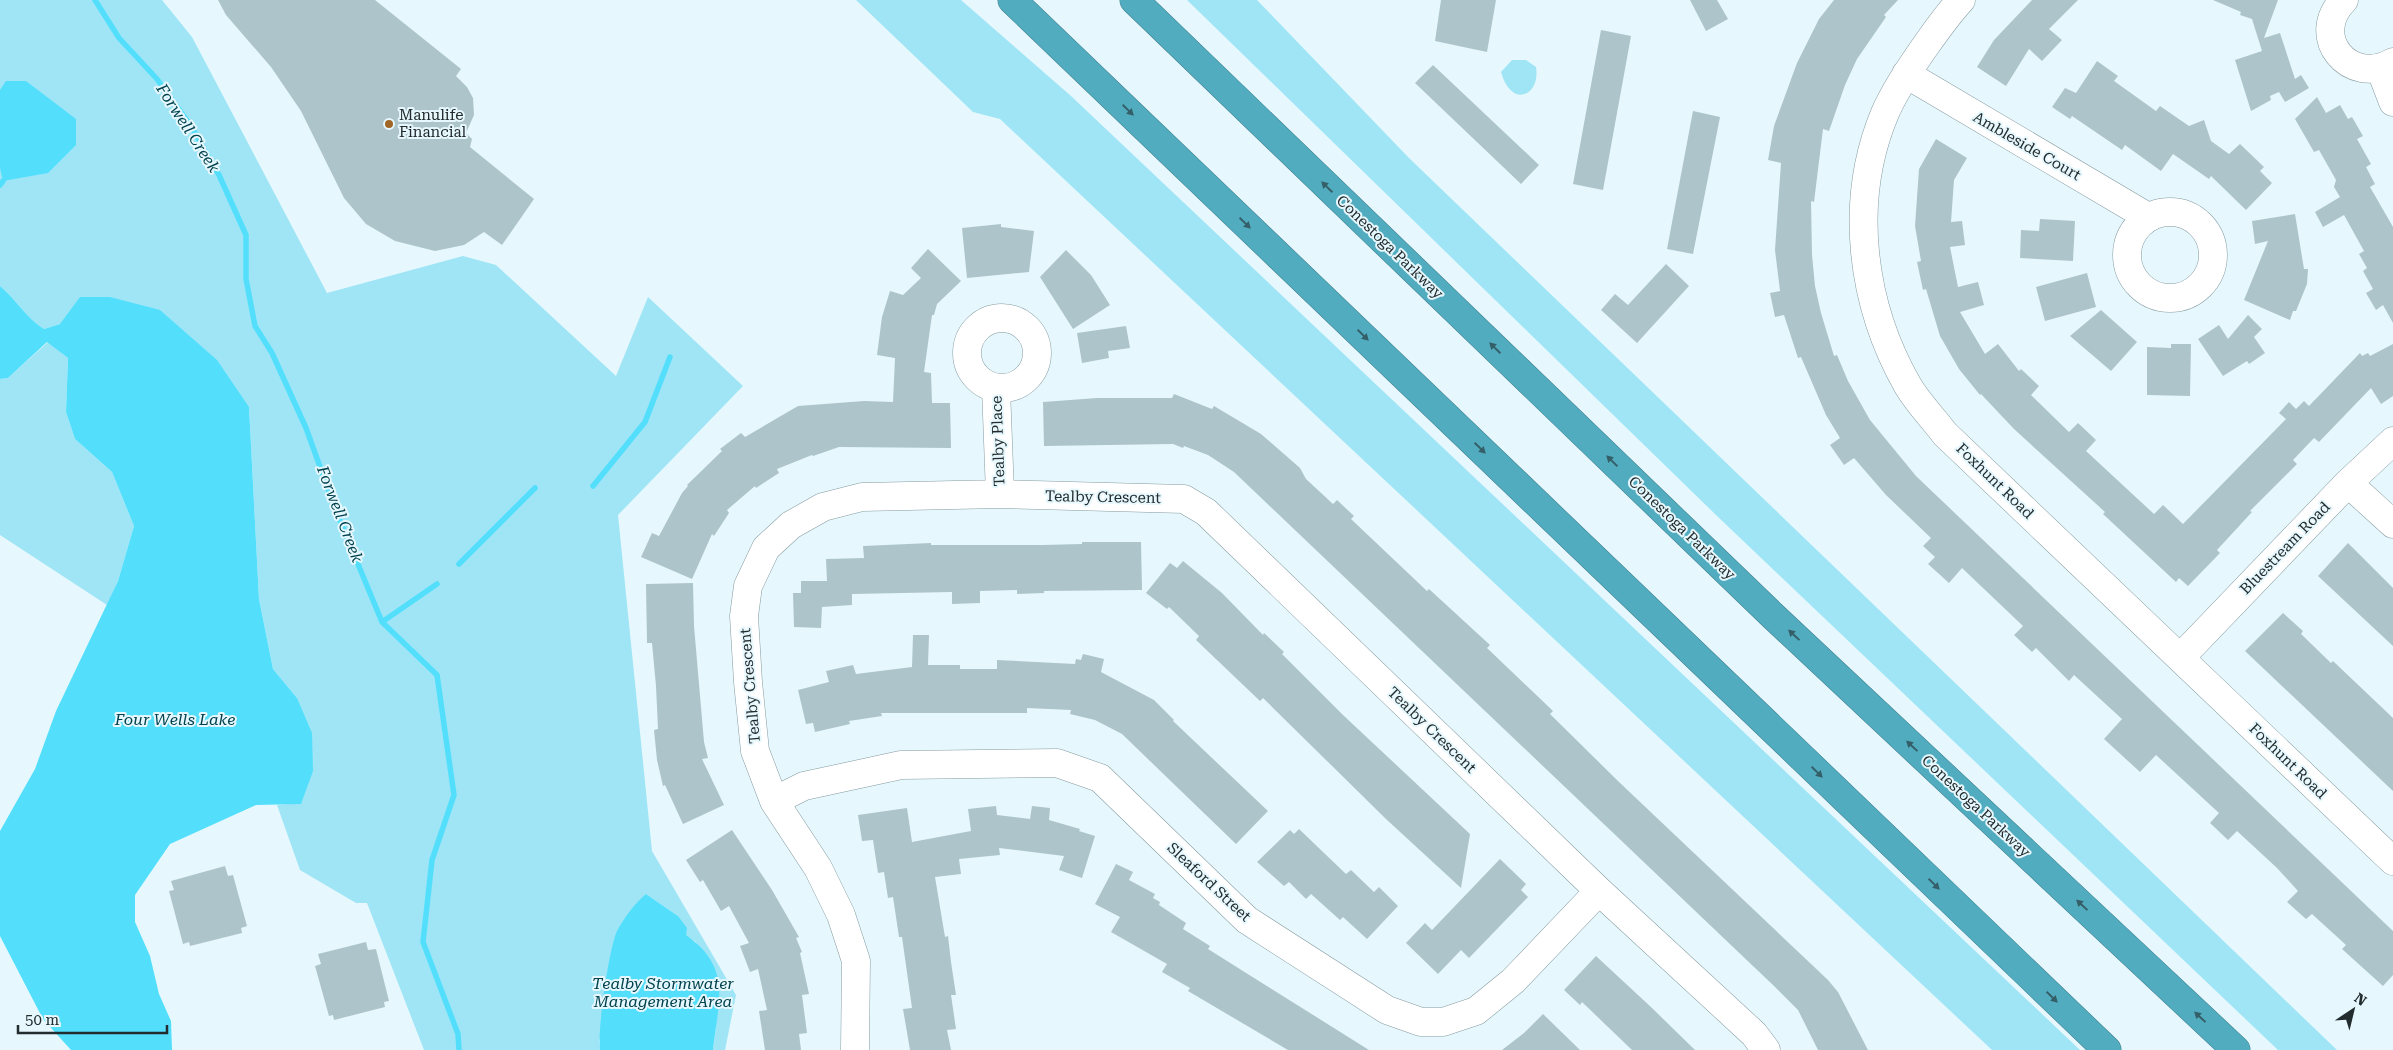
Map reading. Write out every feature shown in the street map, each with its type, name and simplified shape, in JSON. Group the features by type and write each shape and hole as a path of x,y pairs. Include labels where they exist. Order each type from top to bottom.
{"highway":[{"path":"999,0 1093,77"},
{"path":"1012,0 2107,1050"},
{"name":"Conestoga Parkway","path":"1134,0 1766,609 2236,1050"},
{"path":"1147,0 1214,78"}],"street":[{"name":"Foxhunt Road","path":"1961,0 1950,11 1906,74 1885,113 1872,154 1865,191 1863,232 1868,278 1881,328 1909,387 1945,434 2393,861"},
{"path":"2344,0 2337,8 2330,23 2330,37 2335,50 2353,66 2367,70 2386,65 2393,102"},
{"name":"Ambleside Court","path":"1906,74 2148,218"},
{"name":"Tealby Place","path":"996,388 1000,494"},
{"name":"Bluestream Road","path":"2180,658 2348,483 2393,441"},
{"path":"2348,483 2393,524"},
{"name":"Tealby Crescent","path":"855,1050 856,961 841,915 818,868 774,801 755,751 744,616 748,586 766,548 792,525 823,507 862,497 1000,494 1184,499 1206,512 1599,891 1754,1034 1766,1050"},
{"name":"Sleaford Street","path":"774,801 804,786 902,765 1058,763 1100,778 1247,920 1387,1010 1421,1022 1443,1022 1476,1011 1513,981 1599,891"}],"shaded area":[{"path":"0,0 162,0 192,37 327,293 463,256 496,265 616,376 648,297 743,386 618,515 652,851 736,995 725,1050 713,1050 716,1027 696,942 685,935 678,916 646,894 599,1041 600,1050 424,1050 367,903 356,903 300,870 277,805 301,803 297,698 273,669 259,599 249,407 60,324 44,329 0,286"},
{"path":"856,0 961,0 1071,96 2080,1050 1992,1050 1000,119 973,112"},
{"path":"1187,0 1257,0 1409,158 2337,1050 2278,1050 1716,515"},
{"path":"1512,60 1526,60 1536,67 1534,85 1530,91 1524,94 1511,91 1501,72"},
{"path":"48,342 68,358 66,412 75,439 112,472 134,526 118,581 107,605 0,535 0,379 8,378"}],"water":[{"path":"6,81 26,81 76,119 76,145 48,173 3,181 0,168 0,90"},
{"name":"Four Wells Lake","path":"0,286 44,329 60,324 80,297 110,297 160,310 217,360 249,407 259,599 273,669 297,698 312,733 313,771 301,804 256,805 170,844 135,895 135,922 150,956 159,994 171,1021 172,1050 71,1050 43,1019 0,936 0,831 35,769 56,711 118,581 134,526 112,472 75,439 66,412 68,358 47,342 8,378 0,379"},
{"name":"Tealby Stormwater Management Area","path":"646,894 678,916 687,928 686,935 701,947 711,960 717,973 719,1001 713,1050 600,1050 602,1008 607,971 614,940 626,916"}],"building":[{"name":"Manulife Financial","path":"218,0 375,0 461,69 456,76 467,87 473,98 474,115 466,133 472,139 470,147 534,199 502,245 484,232 464,245 435,251 395,241 366,224 344,198 301,111 271,67 226,15"},
{"path":"1441,0 1496,0 1487,52 1435,41"},
{"path":"1690,0 1717,0 1728,19 1706,31"},
{"path":"1834,0 1898,0 1884,15 1886,17 1857,59 1845,85 1829,131 1823,129 1814,202 1811,201 1812,255 1815,286 1834,356 1837,355 1848,381 1870,420 1916,476 2393,931 2393,975 2383,986 2342,949 2346,945 2312,914 2306,919 2287,902 2298,891 2277,868 2237,831 2228,840 2210,823 2219,813 2156,755 2140,772 2104,739 2122,719 2074,675 2069,681 2036,648 2032,652 2014,635 2023,626 1962,568 1949,583 1928,564 1935,557 1923,546 1931,538 1886,495 1854,458 1844,465 1830,445 1840,438 1826,415 1801,357 1798,358 1784,315 1775,317 1770,293 1780,291 1775,250 1781,163 1768,160 1774,126 1797,63 1819,19"},
{"path":"2032,0 2078,0 2049,29 2062,40 2042,61 2029,49 2006,86 1977,67 1994,40"},
{"path":"2213,0 2278,0 2264,38 2280,33 2295,79 2301,75 2309,88 2285,102 2279,92 2270,96 2271,100 2251,111 2235,60 2262,51 2252,19 2240,15 2241,12"},
{"path":"1601,30 1631,36 1603,190 1573,184"},
{"path":"2097,61 2118,76 2114,81 2156,111 2160,106 2189,126 2204,120 2211,141 2229,154 2240,144 2264,167 2260,171 2272,183 2246,210 2211,176 2209,179 2173,154 2161,171 2125,145 2122,150 2072,116 2070,119 2052,107 2065,88 2076,93"},
{"path":"1433,65 1539,165 1521,184 1415,83"},
{"path":"2317,97 2326,113 2340,105 2348,119 2352,117 2363,136 2357,139 2371,164 2366,167 2375,184 2370,187 2393,227 2393,323 2383,305 2376,310 2366,293 2373,289 2363,271 2367,268 2359,254 2364,251 2344,215 2323,227 2315,212 2340,197 2334,187 2336,180 2319,150 2314,152 2295,119"},
{"path":"1693,111 1720,117 1693,254 1667,249"},
{"path":"1936,139 1967,158 1954,180 1951,222 1962,221 1965,245 1950,247 1958,287 1978,282 1984,305 1960,312 1985,354 1998,344 2019,371 2021,369 2039,386 2031,395 2069,432 2078,423 2096,440 2086,451 2154,514 2163,505 2183,524 2286,419 2279,413 2289,402 2296,409 2304,401 2309,406 2360,353 2362,356 2368,353 2370,356 2393,344 2393,396 2381,404 2371,388 2319,442 2314,438 2293,460 2297,464 2250,511 2252,512 2217,550 2220,553 2188,586 2179,578 2176,582 2103,514 2105,512 2014,429 1980,395 1959,369 1940,336 1926,289 1923,290 1917,262 1921,261 1915,226 1919,169"},
{"path":"2295,214 2304,269 2308,269 2307,284 2296,311 2293,311 2290,320 2244,300 2268,241 2255,244 2252,221"},
{"path":"2040,219 2075,221 2073,261 2020,258 2021,230 2039,231"},
{"path":"1001,224 1001,227 1034,231 1029,272 967,278 962,228"},
{"path":"928,249 961,281 937,304 934,315 932,315 924,372 931,373 932,403 950,403 951,448 839,447 812,455 777,469 779,473 756,488 755,486 727,510 729,513 714,536 712,534 692,579 641,557 652,533 659,536 687,485 722,451 720,449 741,433 745,437 798,406 864,401 893,402 895,358 877,355 882,317 890,291 903,295 921,278 911,268"},
{"path":"1066,250 1091,275 1110,305 1073,329 1040,277"},
{"path":"1666,264 1689,286 1637,343 1601,310 1615,294 1628,305"},
{"path":"2087,273 2096,307 2045,321 2036,287"},
{"path":"2101,310 2137,342 2111,371 2070,336"},
{"path":"2248,315 2262,329 2254,337 2265,353 2249,364 2247,361 2223,376 2198,339 2219,325 2228,339"},
{"path":"1126,326 1130,348 1108,351 1109,358 1082,363 1077,333"},
{"path":"2171,344 2191,344 2190,396 2147,395 2147,347 2171,348"},
{"path":"1174,394 1212,409 1214,406 1261,434 1300,468 1306,479 1333,504 1337,500 1354,516 1351,519 1427,591 1429,589 1490,645 1487,648 1553,711 1550,714 1619,782 1828,980 1838,992 1868,1050 1818,1050 1798,1010 1774,986 1234,472 1208,455 1173,444 1044,446 1043,402 1097,398 1172,398"},
{"path":"1082,542 1141,542 1142,590 1044,591 1044,593 1017,594 1017,590 980,591 980,603 952,604 952,592 852,594 852,605 822,607 821,628 794,627 793,593 801,593 801,581 827,581 826,559 864,558 863,546 931,543 931,545 1043,545 1082,544"},
{"path":"2348,543 2393,588 2393,646 2318,576"},
{"path":"1183,561 1222,593 1263,635 1264,633 1284,652 1282,654 1343,715 1470,834 1461,888 1386,819 1263,698 1260,701 1196,640 1199,636 1169,607 1167,609 1146,593 1170,563 1177,568"},
{"path":"693,583 694,626 704,742 708,758 702,759 724,805 683,824 665,785 663,786 657,760 654,730 658,729 656,686 652,643 647,643 646,584"},
{"path":"2283,613 2303,631 2301,634 2331,663 2333,661 2393,718 2393,791 2245,651"},
{"path":"913,635 929,635 928,665 960,665 960,669 997,669 997,660 1075,664 1076,659 1081,660 1083,654 1104,659 1101,672 1154,700 1173,721 1268,811 1236,844 1122,734 1095,720 1070,714 1071,710 1027,708 1027,713 881,713 882,716 849,721 850,724 815,732 813,723 806,724 798,690 829,682 826,671 853,665 856,674 912,667"},
{"path":"996,806 997,815 1030,819 1032,806 1050,808 1049,820 1080,829 1079,831 1095,836 1082,878 1059,870 1064,856 999,848 1000,855 959,859 961,874 935,877 945,937 948,936 956,995 951,995 956,1029 947,1030 951,1050 910,1050 903,1009 912,1008 902,937 899,937 893,897 888,898 884,872 878,873 873,840 862,841 858,815 907,808 912,842 971,831 968,809"},
{"path":"1299,829 1346,874 1351,870 1374,892 1379,887 1398,906 1367,939 1343,917 1340,920 1311,894 1306,899 1289,882 1284,886 1257,862 1290,830 1294,834"},
{"path":"732,830 772,890 799,937 796,938 802,952 800,953 809,994 802,995 807,1033 799,1034 801,1050 765,1050 759,1011 767,1010 758,969 750,972 740,946 749,943 729,906 721,911 703,880 700,882 686,860"},
{"path":"1500,859 1526,884 1521,890 1528,897 1469,958 1461,950 1438,974 1406,943 1425,923 1432,930"},
{"path":"1116,864 1133,872 1129,880 1155,894 1153,898 1160,902 1159,905 1186,923 1183,929 1210,946 1208,949 1369,1050 1288,1050 1188,991 1190,988 1162,972 1167,964 1111,932 1120,917 1095,904"},
{"path":"225,866 228,876 233,875 247,926 241,928 242,933 190,946 189,942 183,944 169,891 174,890 171,881"},
{"path":"366,942 368,950 376,949 389,1001 384,1002 385,1007 334,1020 333,1015 329,1016 315,966 321,964 318,954"},
{"path":"1596,956 1695,1050 1632,1050 1582,1002 1580,1005 1564,990"},
{"path":"1543,1014 1580,1050 1502,1050 1524,1033"}],"waterway":[{"name":"Forwell Creek","path":"95,0 119,38 157,79 191,126 219,175 246,235 246,279 255,326 272,353 306,428 336,511 382,622 437,675 454,795 432,860 423,942 458,1034 459,1050"},
{"path":"0,185 3,181"},
{"path":"593,486 645,422 670,357"},
{"path":"459,564 535,488"},
{"path":"382,622 437,584"}],"place":[{"name":"Manulife Financial","path":"389,124"}]}
